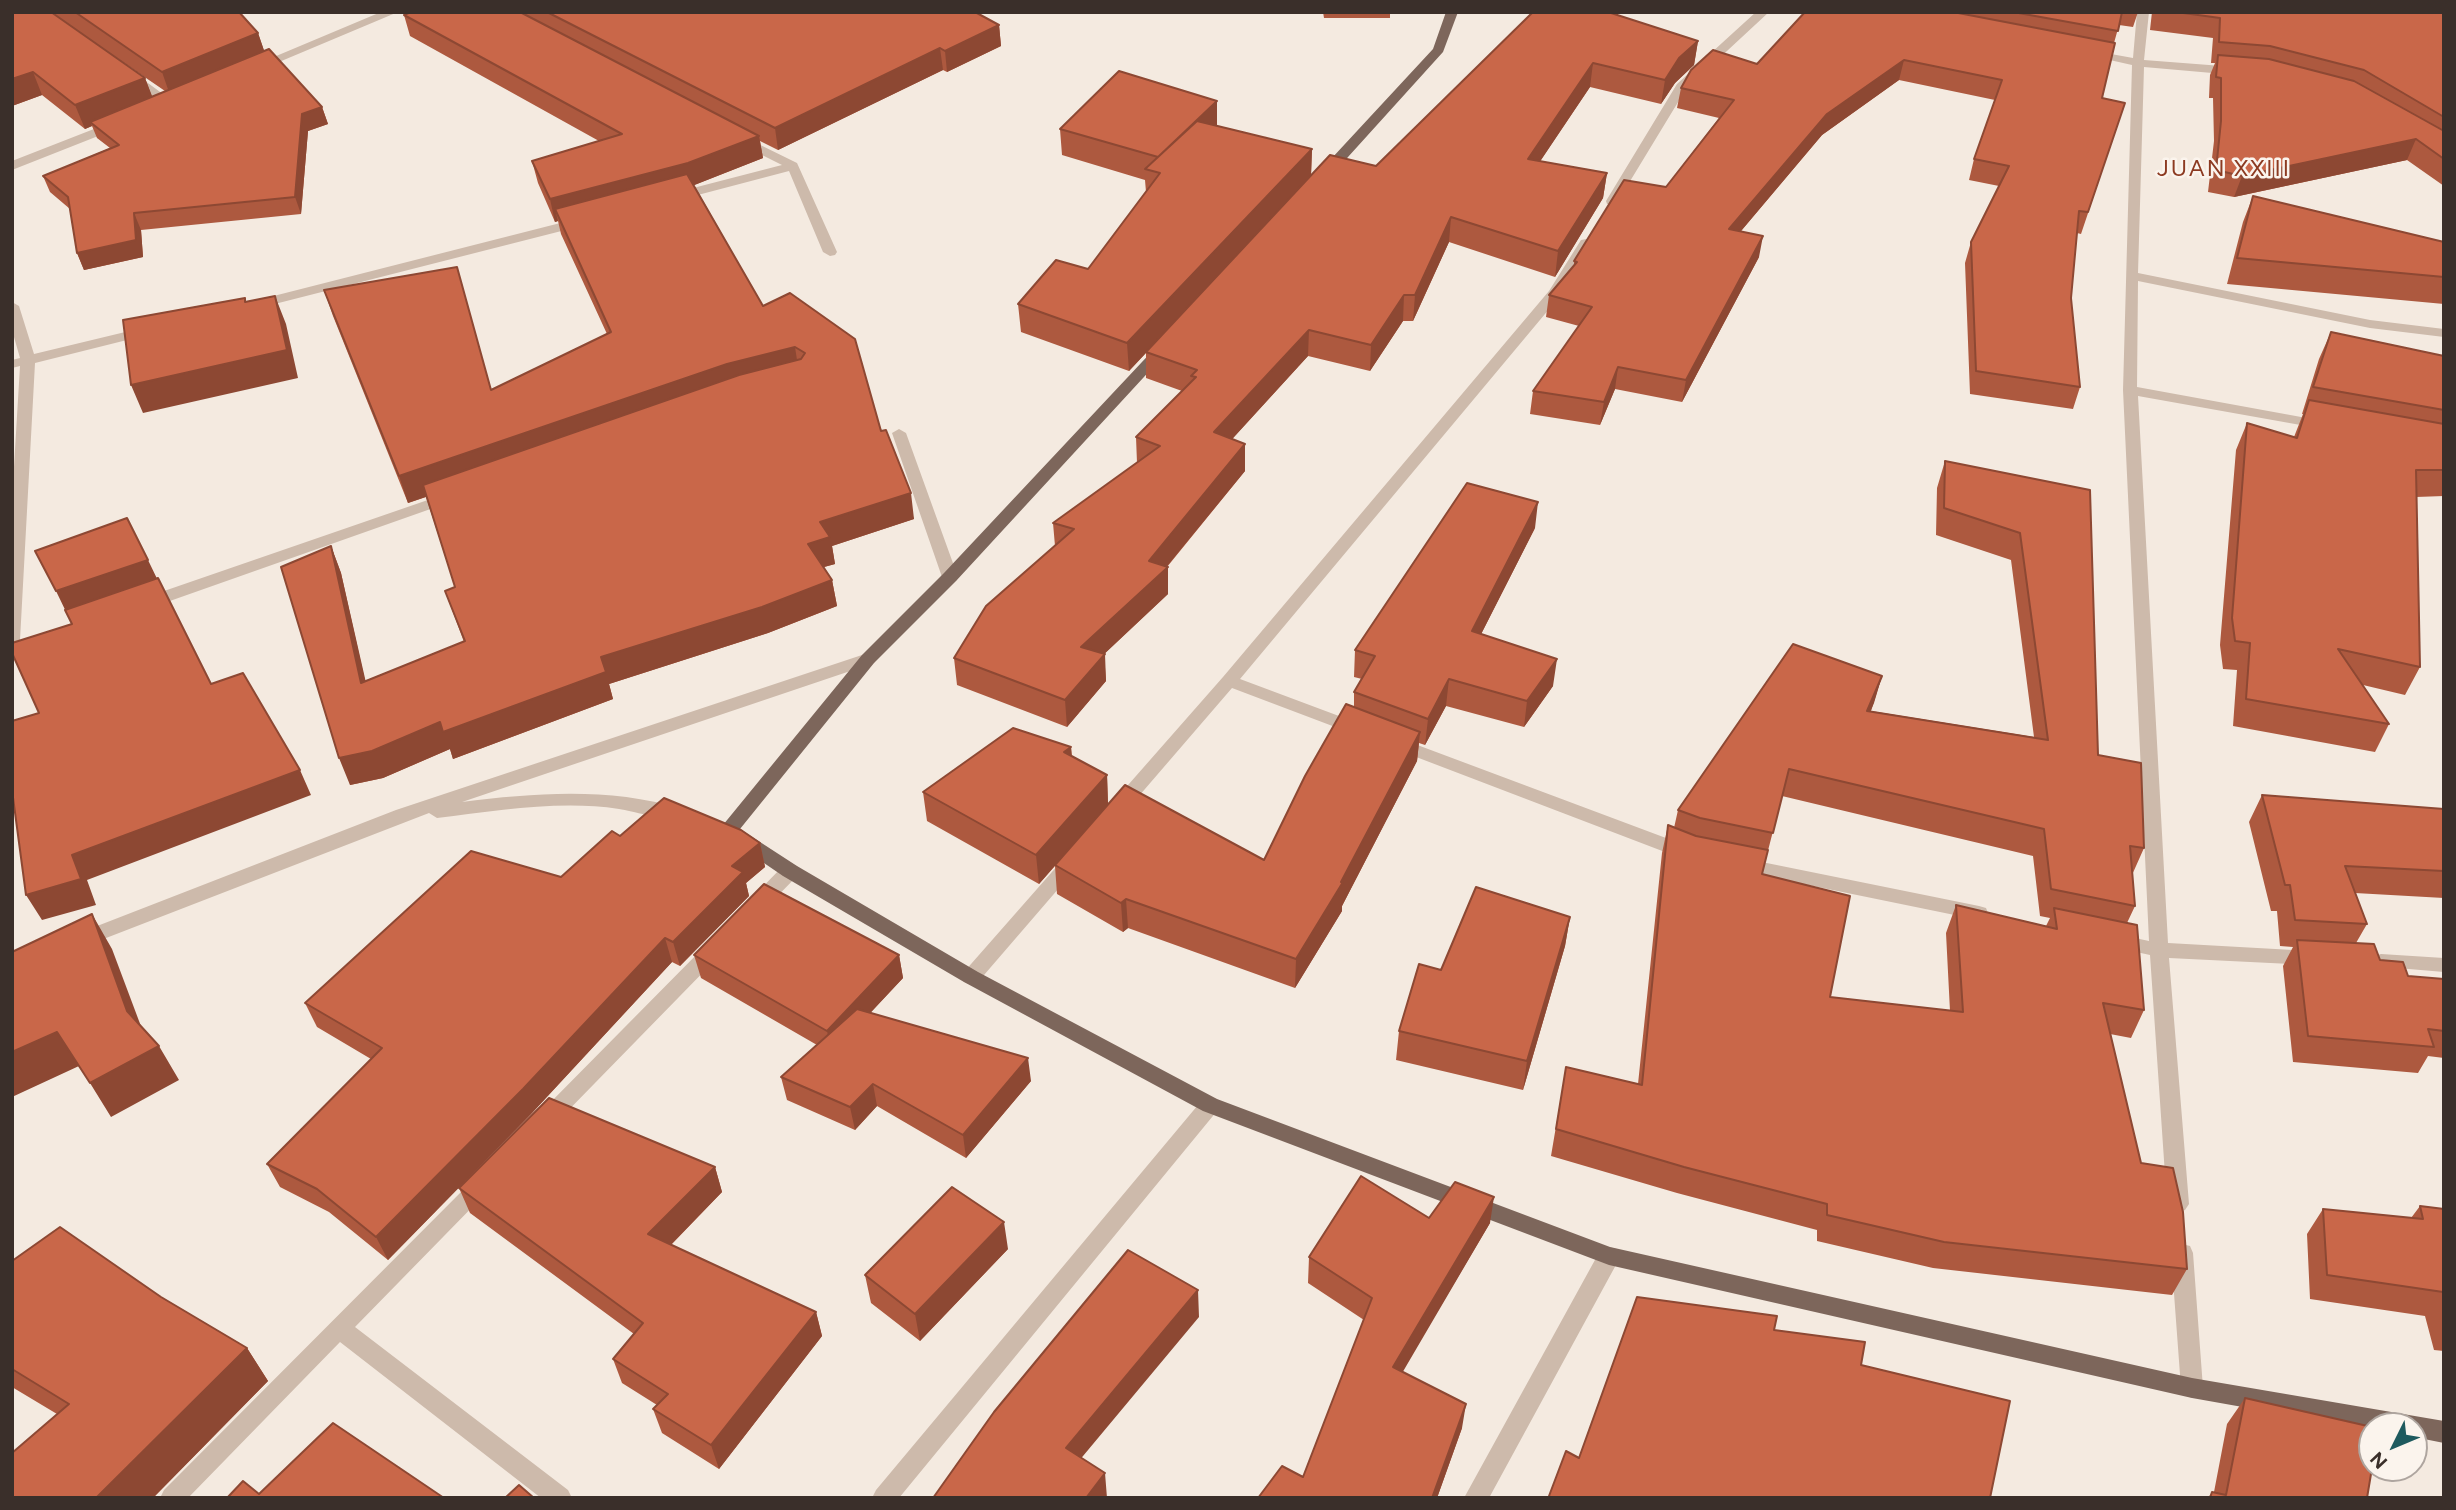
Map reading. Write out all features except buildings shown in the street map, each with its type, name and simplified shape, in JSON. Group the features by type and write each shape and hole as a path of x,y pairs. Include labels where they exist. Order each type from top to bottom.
{"main road":[{"path":"1317,182 1439,50 1452,12"},
{"path":"1176,334 950,577 868,659 723,828 790,871 971,977 1210,1105 1609,1256 2192,1388 2358,1417"}],"street":[{"path":"244,73 393,12"},
{"path":"1113,814 1229,681 1555,293 1681,87 1763,12"},
{"path":"2143,12 2138,63 2130,390 2159,950 2192,1388"},
{"path":"2073,51 2138,63 2249,72"},
{"path":"123,71 169,103"},
{"path":"12,166 133,117"},
{"path":"731,134 793,166 830,252"},
{"path":"661,201 793,166"},
{"path":"239,309 595,218"},
{"path":"2131,276 2370,324 2444,333"},
{"path":"12,306 28,359 17,645"},
{"path":"12,364 160,328"},
{"path":"2130,390 2334,427"},
{"path":"899,433 950,577"},
{"path":"131,608 461,493"},
{"path":"64,946 402,815 868,659"},
{"path":"1229,681 1703,857"},
{"path":"402,815 562,797 651,806 690,818"},
{"path":"971,977 1086,844"},
{"path":"1730,862 1998,917"},
{"path":"526,1140 790,871"},
{"path":"2092,936 2159,950 2335,959"},
{"path":"2362,960 2444,965"},
{"path":"884,1498 1210,1105"},
{"path":"172,1498 496,1170"},
{"path":"1476,1498 1609,1256"},
{"path":"340,1329 560,1498"}],"district":[{"name":"JUAN XXIII","path":"2224,169"}]}
